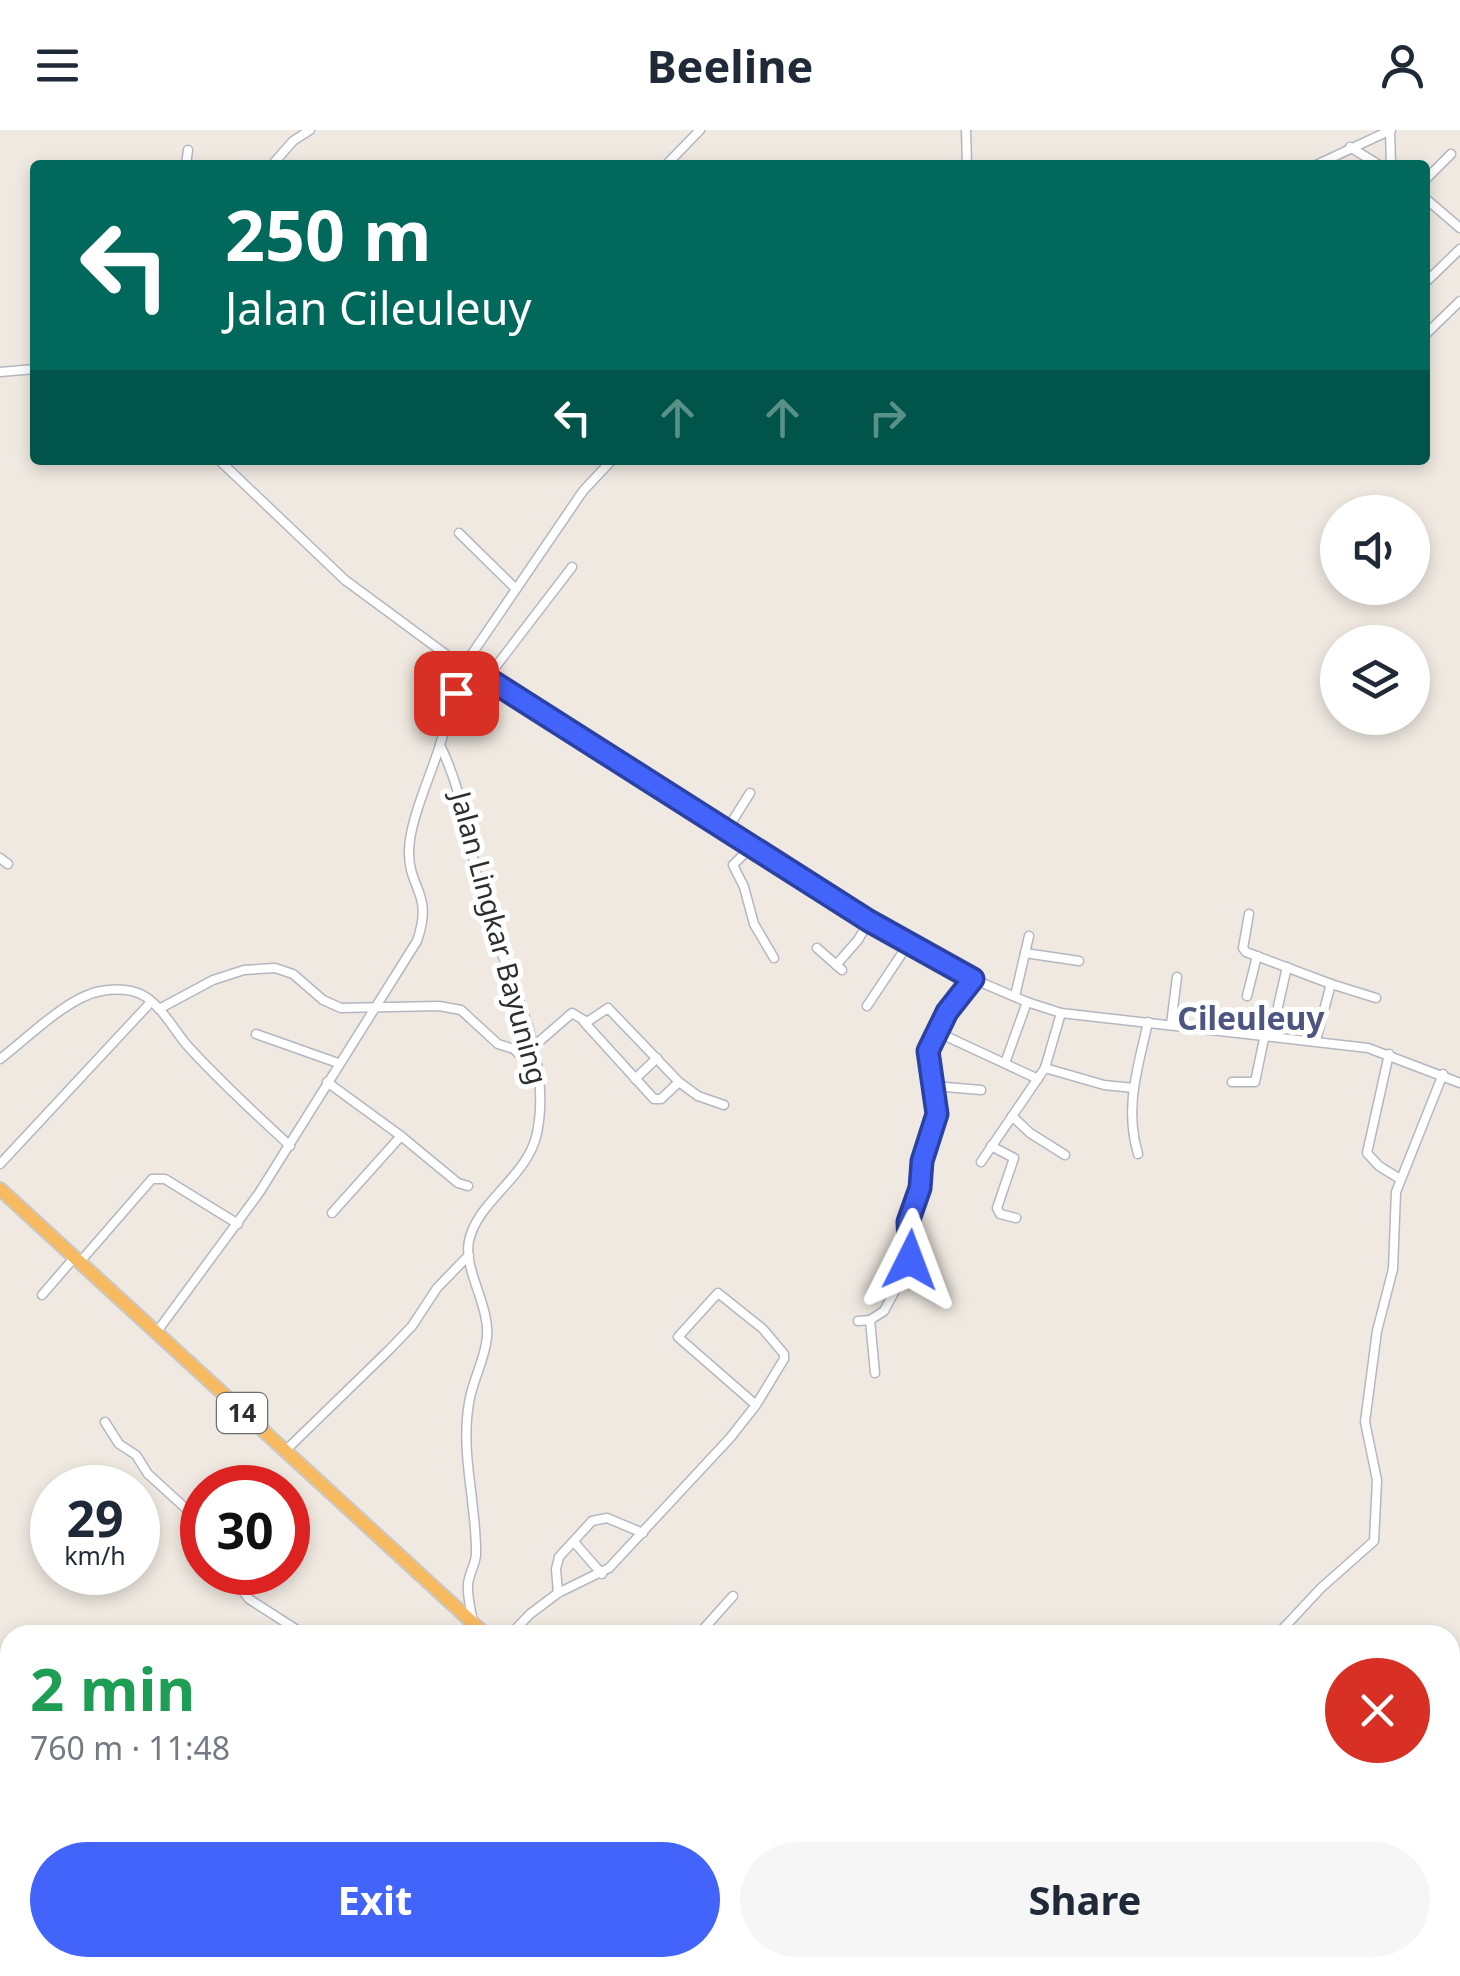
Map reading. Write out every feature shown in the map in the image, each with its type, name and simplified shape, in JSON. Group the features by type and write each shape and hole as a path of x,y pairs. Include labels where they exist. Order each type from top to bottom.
{"highway":[{"name":"14","path":"2,1195 476,1625"}],"street":[{"path":"276,160 293,140 310,130"},
{"path":"671,160 700,130"},
{"path":"966,130 967,160"},
{"path":"1325,160 1390,130 1391,160"},
{"path":"1350,147 1371,160"},
{"path":"187,160 188,150"},
{"path":"1430,175 1451,154"},
{"path":"1430,202 1460,228"},
{"path":"1430,278 1460,249"},
{"path":"1452,256 1460,263"},
{"path":"1430,330 1460,301"},
{"path":"0,372 30,369"},
{"path":"225,465 344,580 464,667 728,828 751,847 869,921 973,979 1061,1013 1316,1040 1389,1054 1460,1083"},
{"path":"155,1335 238,1224 290,1146 417,941 424,922 424,905 409,852 464,667 583,490 607,465"},
{"path":"459,533 516,588"},
{"path":"487,678 572,567"},
{"name":"Jalan Lingkar Bayuning","path":"440,745 458,782 485,904 540,1077 538,1129 529,1158 479,1219 469,1240 469,1255"},
{"path":"728,828 750,793"},
{"path":"751,847 733,865 754,924 774,958"},
{"path":"1249,914 1246,952 1376,998"},
{"path":"818,948 839,967 869,921"},
{"path":"1016,996 1029,936"},
{"path":"867,1006 909,943"},
{"path":"1025,953 1079,961"},
{"path":"1247,996 1257,956"},
{"path":"1278,1006 1286,967"},
{"path":"159,1009 213,980 244,970 275,968 292,974 334,1006 439,1006 460,1010 498,1044 514,1049 540,1077"},
{"path":"1171,1024 1178,978"},
{"path":"858,1321 870,1320 890,1304 910,1260 908,1222 937,1114 928,1056 947,1012 973,979"},
{"path":"1316,1040 1331,984"},
{"path":"0,1060 45,1022 89,994 125,990 142,994 185,1043 290,1146"},
{"path":"0,1164 151,1002"},
{"path":"1005,1063 1027,1002"},
{"path":"584,1022 603,1008 612,1010 679,1082 698,1096 724,1105"},
{"path":"533,1047 572,1013 657,1100 679,1082"},
{"path":"981,1162 1045,1068 1061,1013"},
{"path":"1138,1154 1130,1128 1148,1022"},
{"path":"938,1032 1038,1079"},
{"path":"256,1034 338,1063"},
{"path":"1232,1082 1255,1082 1266,1034"},
{"path":"1389,1054 1367,1153 1379,1166 1400,1178"},
{"path":"636,1078 657,1058"},
{"path":"1045,1068 1134,1088"},
{"path":"1286,1625 1374,1541 1377,1480 1365,1422 1377,1332 1393,1269 1396,1192 1443,1074"},
{"path":"327,1082 468,1186"},
{"path":"934,1086 981,1090"},
{"path":"1012,1116 1030,1133 1065,1155"},
{"path":"332,1213 401,1136"},
{"path":"991,1146 1014,1158 997,1208 1000,1214 1016,1218"},
{"path":"42,1294 152,1178 165,1179 238,1224"},
{"path":"284,1450 412,1326 437,1288 469,1255"},
{"path":"469,1255 484,1308 487,1338 469,1400 466,1429 476,1558 468,1584 473,1622"},
{"path":"520,1625 558,1593 602,1574 643,1533 730,1438 756,1405 784,1360 784,1354 764,1329 718,1293 678,1337 756,1405"},
{"path":"870,1320 875,1373"},
{"path":"104,1422 120,1444 136,1455 148,1474 180,1503"},
{"path":"558,1593 557,1562 592,1522 600,1518 643,1533"},
{"path":"574,1542 602,1574"},
{"path":"446,1598 468,1584"},
{"path":"246,1595 289,1625"},
{"path":"707,1625 734,1596"}],"district":[{"name":"Cileuleuy","path":"1251,1019"}],"route":[{"path":"456,693 464,667 487,678 869,921 973,979 947,1012 928,1051 937,1114 908,1222 910,1260"}]}
